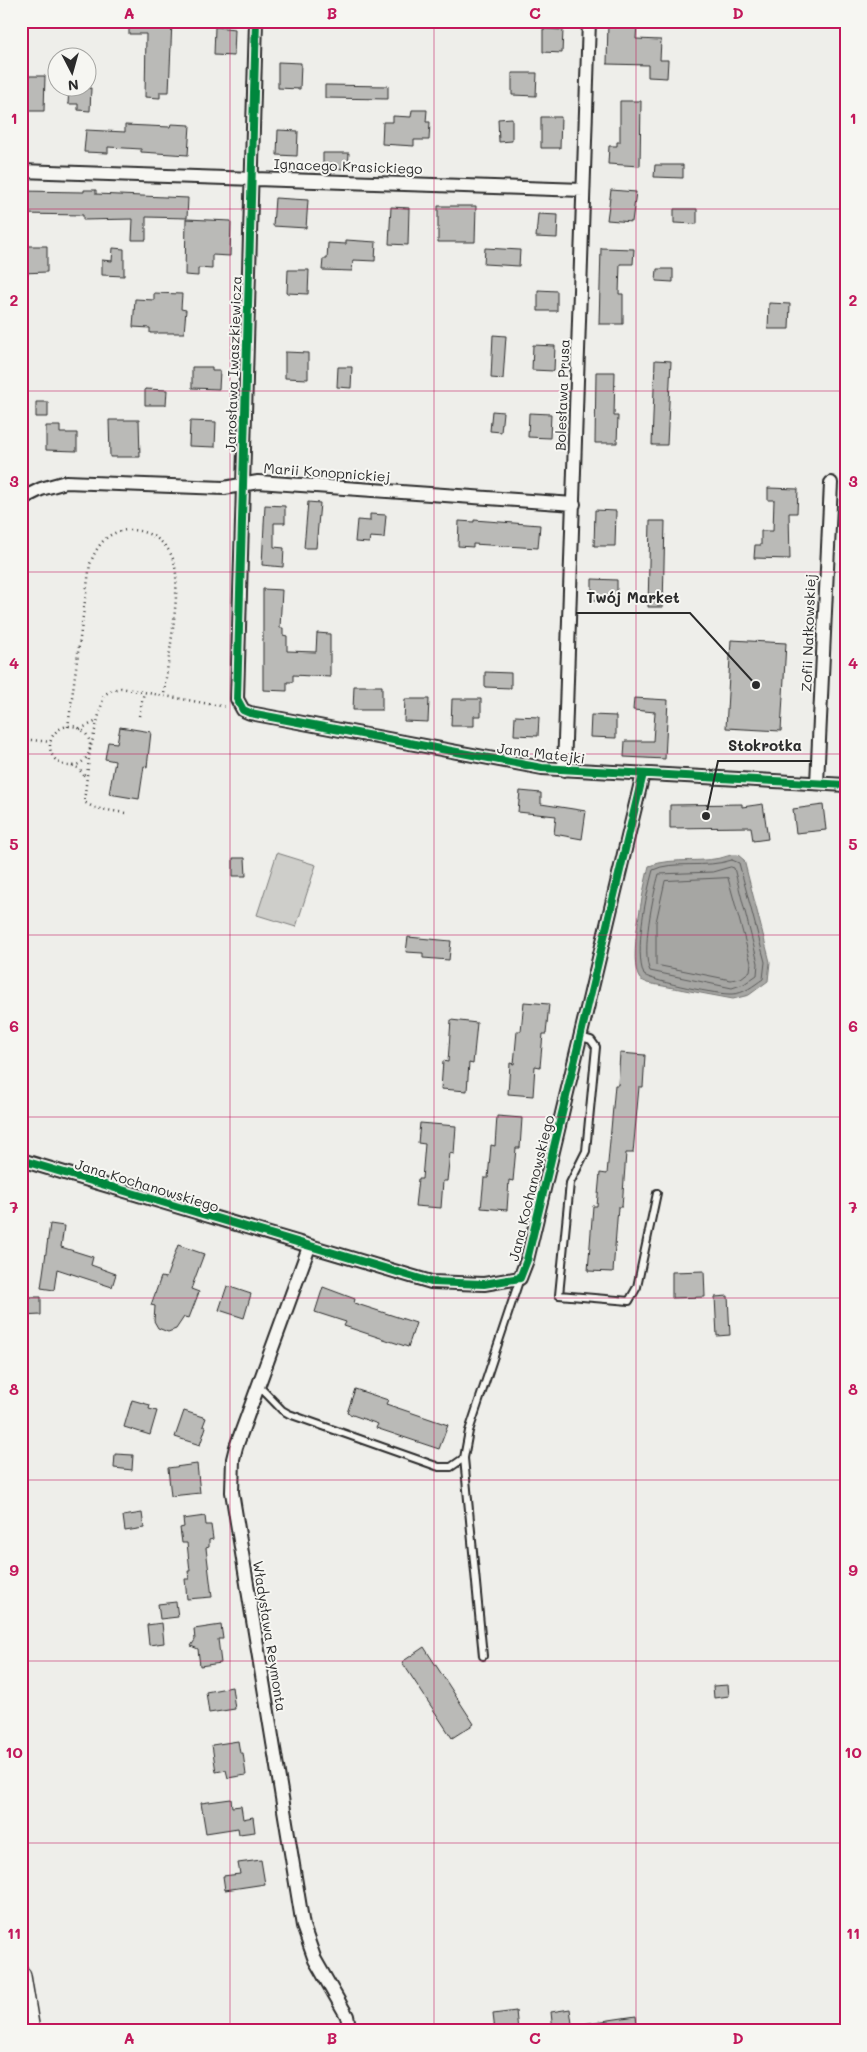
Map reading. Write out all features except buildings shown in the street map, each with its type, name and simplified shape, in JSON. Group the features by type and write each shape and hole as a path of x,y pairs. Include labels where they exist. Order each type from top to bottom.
{"main road":[{"path":"21,1976 30,2031"}],"street":[{"name":"Jarosława Iwaszkiewicza","path":"241,708 237,699 256,21"},
{"name":"Bolesława Prusa","path":"564,770 589,21"},
{"name":"Ignacego Krasickiego","path":"21,171 584,190"},
{"name":"Marii Konopnickiej","path":"21,499 41,489 66,482 224,488 258,482 574,504"},
{"name":"Zofii Nałkowskiej","path":"817,783 831,483"},
{"name":"Jana Matejki","path":"241,708 516,764 564,770 846,785"},
{"name":"Jana Kochanowskiego","path":"21,1160 308,1247 432,1282 484,1284 520,1278 527,1260 643,774"},
{"name":"Władysława Reymonta","path":"308,1247 257,1384 233,1460 235,1515 303,1926 315,1960 347,2016 350,2031"}],"lane":[{"path":"581,1037 592,1040 596,1047 586,1151 570,1183 559,1295 629,1300 637,1287 657,1193"},
{"path":"483,1656 464,1458 469,1430 520,1278"},
{"path":"257,1384 282,1410 289,1414 420,1461 439,1467 451,1467 464,1458"}],"path":[{"path":"68,726 90,564 96,548 106,538 120,531 134,530 148,533 163,543 174,561 176,584 164,695"},
{"path":"125,813 86,805 84,797 90,750 104,695 112,690 121,688 241,708"},
{"path":"139,716 144,692"},
{"path":"80,729 96,721"},
{"path":"70,766 83,762 90,750 88,738 80,729 68,726 57,732 51,742 51,749 57,761 70,766 78,768 85,774 86,779"},
{"path":"21,739 51,742"}],"shaded area":[{"path":"277,853 316,865 296,927 257,915"}],"water":[{"path":"738,855 744,860 770,962 768,981 749,995 733,999 647,983 641,980 636,970 636,941 649,866 669,861 710,860"}],"cycle path":[{"path":"256,21 237,699 243,710 250,713 542,768 846,785"},
{"path":"21,1160 431,1282 484,1284 520,1278 527,1260 643,774"}],"place":[{"name":"Twój Market","path":"756,685"},
{"name":"Stokrotka","path":"706,816"}]}
